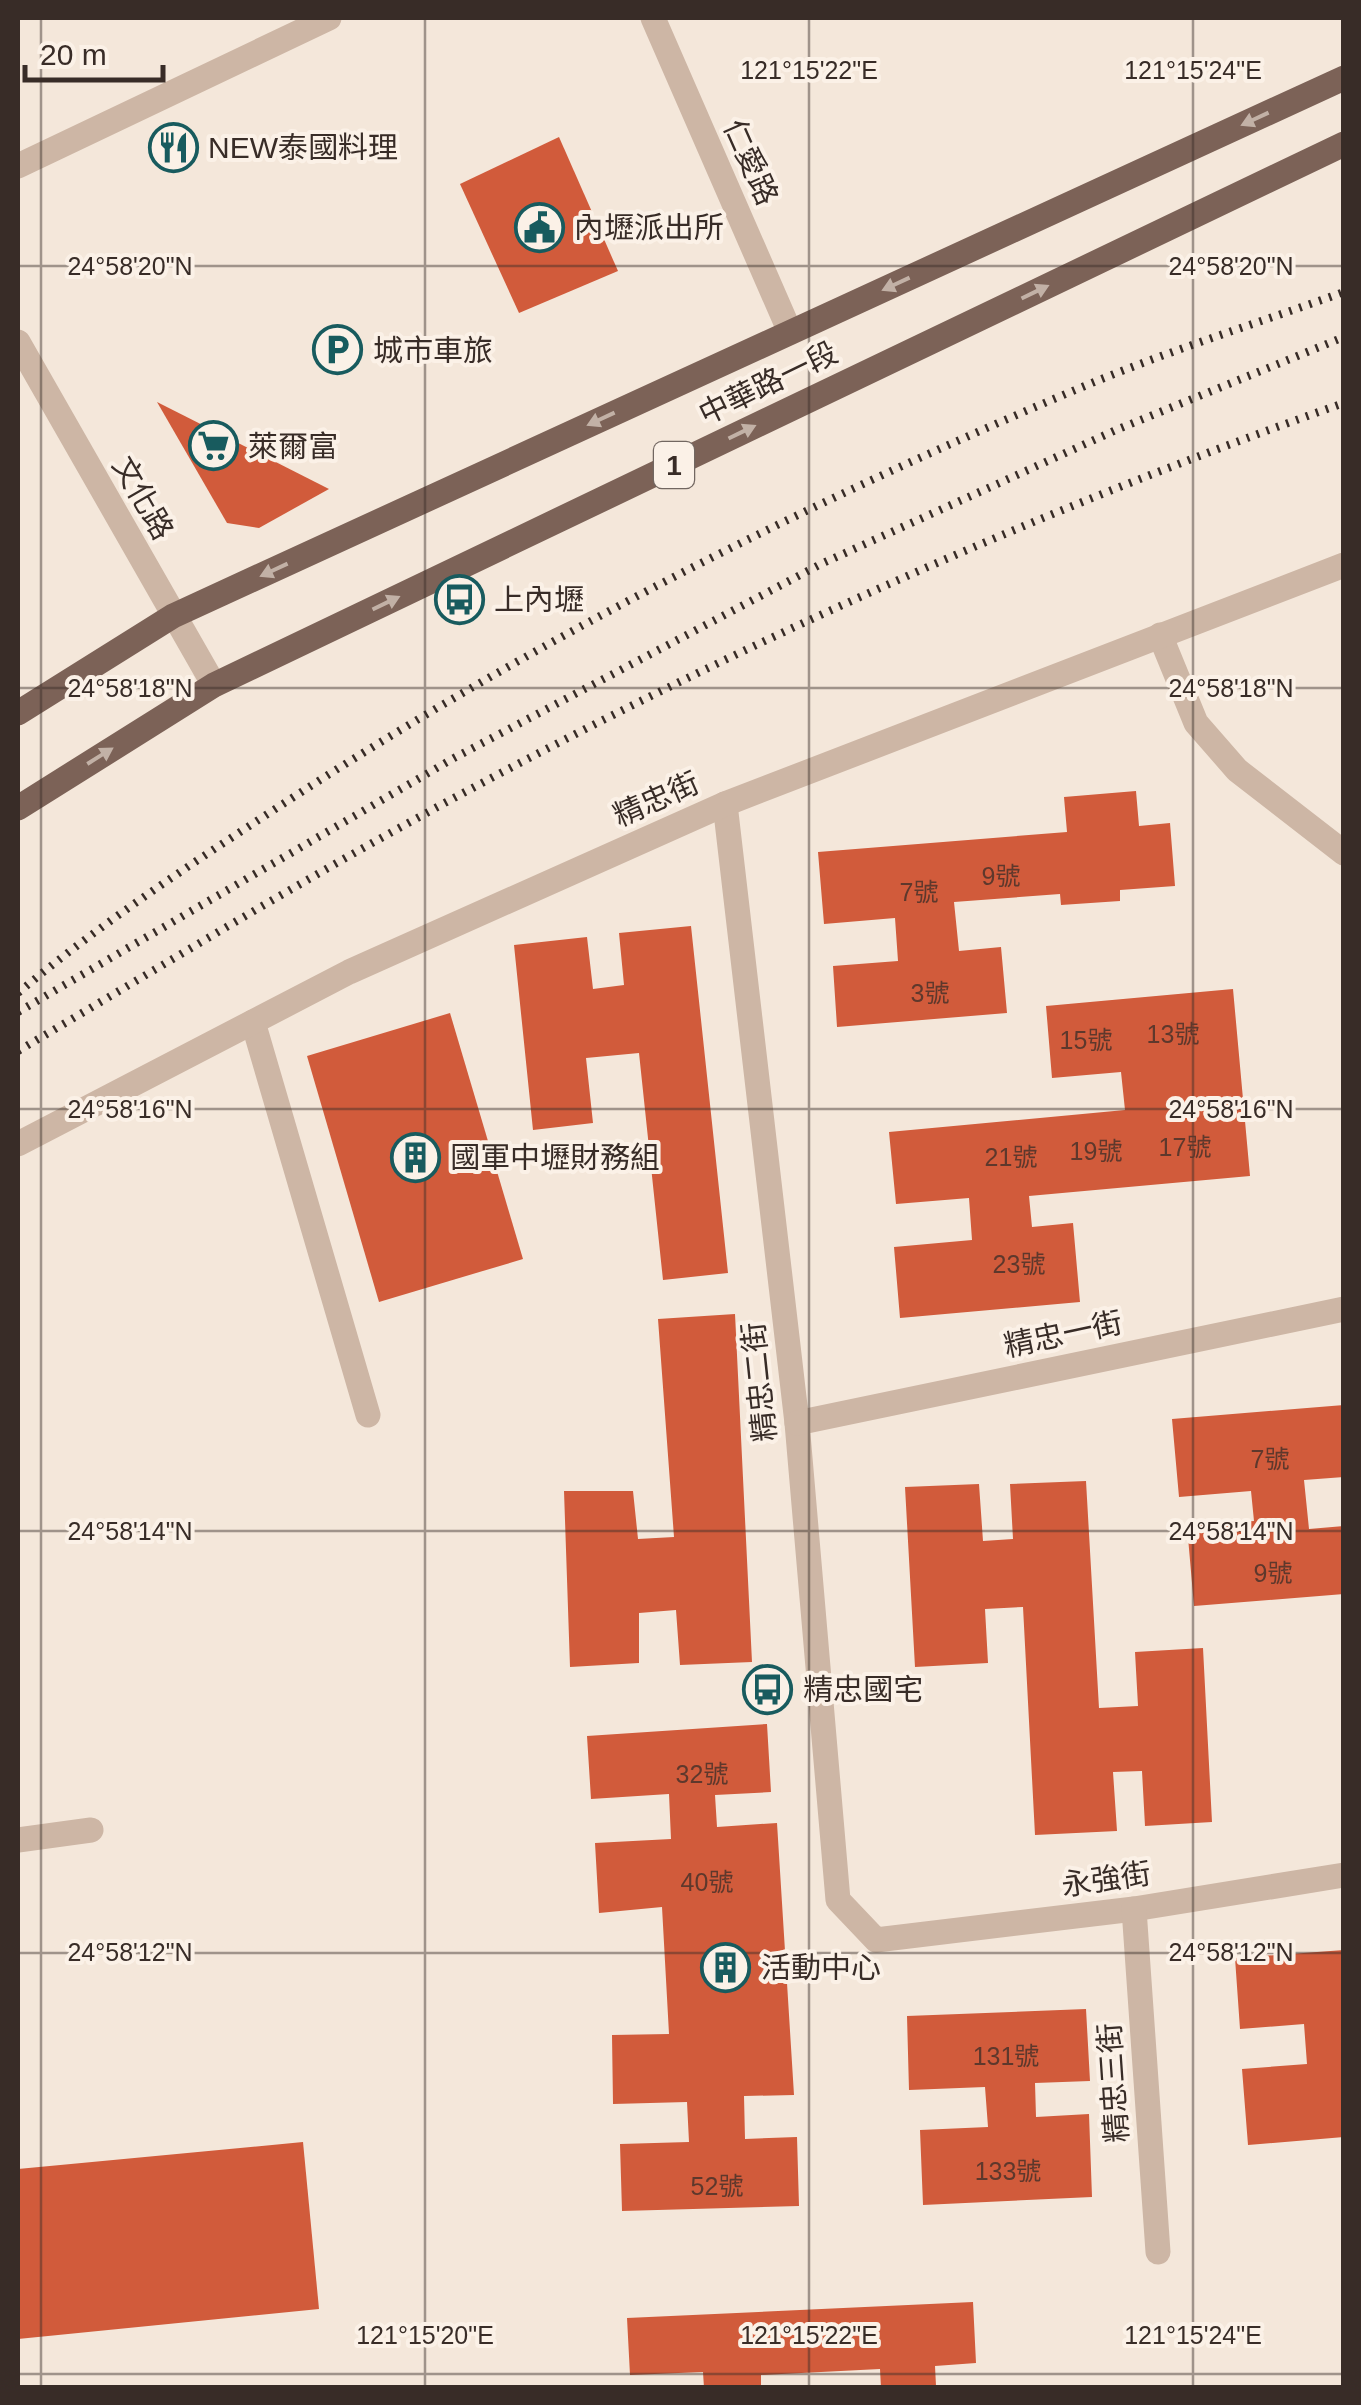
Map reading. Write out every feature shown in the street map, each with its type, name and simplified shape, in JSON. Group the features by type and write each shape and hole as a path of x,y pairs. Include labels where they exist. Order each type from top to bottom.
{"main road":[{"name":"中華路一段","path":"18,714 173,616 1344,78"},
{"name":"中華路一段","path":"18,808 214,684 1344,144"}],"street":[{"path":"18,166 329,18"},
{"name":"仁愛路","path":"652,18 790,332"},
{"name":"文化路","path":"18,342 214,684"},
{"name":"精忠街","path":"18,1144 349,972 725,804 1344,565"},
{"path":"1160,635 1196,723 1237,770 1344,852"},
{"name":"精忠二街","path":"725,804 797,1423 838,1900 876,1940"},
{"path":"253,1022 368,1414"},
{"name":"精忠一街","path":"797,1423 1344,1310"},
{"path":"18,1840 91,1830"},
{"name":"永強街","path":"876,1940 1134,1909 1344,1875"},
{"name":"精忠三街","path":"1134,1909 1158,2252"}],"building":[{"name":"內壢派出所","path":"559,137 618,271 519,313 460,184"},
{"name":"萊爾富","path":"157,402 329,489 259,528 227,523"},
{"path":"1136,791 1139,826 1170,823 1175,886 1120,890 1120,901 1061,905 1060,894 954,902 959,951 1001,947 1007,1013 837,1027 833,966 898,961 895,918 824,924 818,852 1067,832 1064,797"},
{"path":"691,926 728,1273 663,1280 639,1053 586,1058 593,1123 533,1130 514,945 587,937 593,989 624,985 619,933"},
{"path":"1233,989 1250,1176 1029,1196 1032,1227 1073,1223 1080,1302 900,1318 894,1247 972,1240 969,1198 896,1204 889,1132 1125,1110 1121,1072 1052,1078 1046,1006"},
{"name":"國軍中壢財務組","path":"450,1013 523,1259 379,1302 307,1056"},
{"path":"735,1314 752,1662 680,1665 676,1610 639,1613 639,1663 570,1667 564,1491 633,1491 638,1539 674,1537 658,1319"},
{"path":"1344,1405 1344,1477 1304,1480 1309,1529 1344,1526 1344,1594 1194,1606 1187,1526 1254,1521 1251,1491 1179,1497 1172,1419"},
{"path":"1086,1481 1099,1708 1138,1706 1135,1652 1203,1648 1212,1822 1145,1826 1142,1771 1113,1772 1117,1831 1035,1835 1023,1607 985,1609 988,1663 915,1667 905,1487 979,1484 983,1541 1013,1539 1010,1484"},
{"path":"767,1724 771,1792 715,1795 717,1827 777,1823 794,2095 744,2096 745,2139 797,2137 799,2206 622,2211 620,2144 689,2142 687,2102 613,2104 612,2035 669,2034 662,1907 599,1913 595,1843 671,1839 669,1794 591,1799 587,1736"},
{"path":"1344,1950 1344,2137 1248,2145 1242,2069 1307,2064 1304,2024 1240,2029 1235,1958"},
{"path":"1086,2009 1090,2081 1035,2083 1036,2117 1089,2114 1092,2197 923,2205 920,2130 988,2127 985,2087 909,2090 907,2016"},
{"path":"303,2142 319,2309 18,2339 18,2169"},
{"path":"973,2302 976,2363 935,2366 936,2386 881,2388 880,2369 761,2375 761,2388 704,2388 703,2372 630,2375 627,2318"}],"railway":[{"path":"18,993 116,917 289,800 481,682 679,574 881,476 1087,385 1344,292"},
{"path":"18,1012 454,758 821,564 1116,430 1344,337"},
{"path":"18,1051 349,856 712,666 962,552 1215,450 1344,403"}],"place":[{"name":"NEW泰國料理","path":"173,147"},
{"name":"內壢派出所","path":"539,227"},
{"name":"城市車旅","path":"338,350"},
{"name":"萊爾富","path":"213,446"},
{"name":"上內壢","path":"459,599"},
{"name":"國軍中壢財務組","path":"415,1157"},
{"name":"精忠國宅","path":"768,1689"},
{"name":"活動中心","path":"726,1967"}]}
